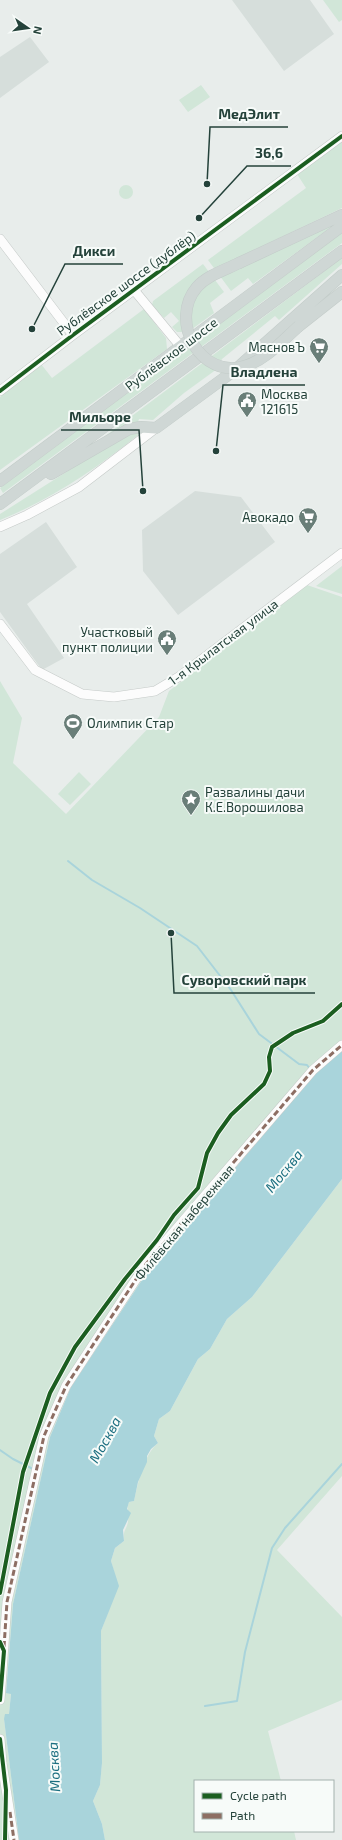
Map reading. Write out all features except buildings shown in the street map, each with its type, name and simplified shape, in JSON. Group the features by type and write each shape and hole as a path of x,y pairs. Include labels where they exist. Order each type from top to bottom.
{"main road":[{"path":"342,215 204,280 196,288 188,305 186,319 192,342 201,354 215,364 241,367 254,363 342,292"},
{"name":"Рублёвское шоссе","path":"0,481 342,226"},
{"name":"Рублёвское шоссе","path":"0,504 342,251"},
{"path":"20,490 70,464 129,429 141,427 156,428 235,370 342,275"}],"street":[{"name":"Рублёвское шоссе (дублёр)","path":"0,391 73,335 342,136"},
{"path":"0,239 73,335"},
{"path":"134,290 181,346"},
{"path":"0,527 46,505 78,487 156,428"},
{"name":"1-я Крылатская улица","path":"0,624 35,670 82,694 114,697 155,691 180,676 342,553"},
{"name":"Филёвская набережная","path":"0,1700 8,1602 44,1436 66,1386 146,1264 313,1070 342,1045"},
{"path":"0,1739 2,1763 14,1840"}],"shaded area":[{"path":"232,0 310,0 334,34 284,71"},
{"path":"30,37 49,62 0,98 0,57"},
{"path":"195,491 241,497 275,542 178,615 143,571 142,530"},
{"path":"46,522 77,567 27,604 64,658 42,670 0,612 0,554"}],"green space":[{"path":"323,0 342,0 342,20 339,22"},
{"path":"201,85 210,97 188,112 179,100"},
{"path":"342,137 342,208 235,259 239,268 338,222 253,284 248,278 231,291 208,260 306,188 295,171"},
{"path":"123,185 129,185 133,189 133,195 129,199 123,199 119,195 119,189"},
{"path":"342,233 342,243 3,493 0,488"},
{"path":"342,258 342,264 279,320 275,316 222,359 217,369 184,393 153,420 139,419 138,422 80,455"},
{"path":"203,264 224,292 210,303 214,313 188,332 177,332 172,327 179,321 171,312 164,318 152,305 153,301"},
{"path":"144,309 166,338 167,349 0,470 0,397 41,364 52,378"},
{"path":"137,431 138,435 89,472 37,503 0,520 0,514 79,464"},
{"path":"342,566 342,594 316,586"},
{"path":"307,585 342,597 342,1051 316,1073 150,1268 71,1387 50,1437 13,1604 6,1693 11,1693 9,1715 4,1719 19,1840 0,1840 0,681 22,718 13,763 66,814 159,717 169,691"},
{"path":"79,772 91,784 70,805 58,794"},
{"path":"342,1179 342,1476 277,1550 342,1617 342,1700 268,1731 281,1780 194,1780 194,1832 294,1832 296,1840 105,1840 102,1824 93,1801 100,1785 102,1763 101,1631 118,1586 111,1561 115,1548 124,1541 124,1532 128,1522 129,1502 134,1501 145,1461 158,1443 154,1436 159,1419 170,1411 198,1359 210,1349 227,1319 252,1297"}],"water":[{"name":"Москва","path":"342,1051 342,1179 252,1297 227,1319 210,1349 198,1359 170,1411 159,1419 154,1436 158,1443 151,1449 147,1456 147,1462 138,1482 134,1501 129,1502 127,1509 131,1513 123,1530 124,1541 115,1548 111,1561 119,1586 101,1631 102,1763 100,1785 93,1801 102,1824 105,1840 19,1840 4,1719 5,1714 9,1714 11,1694 6,1693 13,1604 50,1437 71,1387 150,1268 316,1073"}],"waterway":[{"path":"68,861 92,880 140,908 197,946 231,990 259,1034 299,1064 307,1065 310,1069"},
{"path":"0,1450 13,1459 33,1469"},
{"path":"205,1706 237,1701 245,1652 272,1548 285,1528 342,1464"}],"marked path":[{"path":"4,1647 7,1602 44,1436 66,1386 146,1264 313,1070 342,1045"},
{"path":"10,1812 14,1840"}],"cycle path":[{"path":"0,391 73,335 342,136"},
{"path":"0,1593 23,1472 50,1393 75,1347 125,1279 157,1240 174,1215 198,1188 207,1153 218,1133 231,1115 264,1084 270,1071 269,1057 272,1047 293,1033 323,1021 342,1004"},
{"path":"0,1642 4,1651 0,1700"},
{"path":"0,1739 6,1790 5,1840"}],"place":[{"name":"МедЭлит","path":"207,184"},
{"name":"36,6","path":"199,218"},
{"name":"Дикси","path":"32,329"},
{"name":"МясновЪ","path":"319,364"},
{"name":"Москва 121615","path":"247,418"},
{"name":"Владлена","path":"216,451"},
{"name":"Мильоре","path":"143,491"},
{"name":"Авокадо","path":"308,534"},
{"name":"Участковый пункт полиции","path":"167,656"},
{"name":"Олимпик Стар","path":"73,740"},
{"name":"Развалины дачи К.Е.Ворошилова","path":"191,816"},
{"name":"Суворовский парк","path":"171,933"}]}
